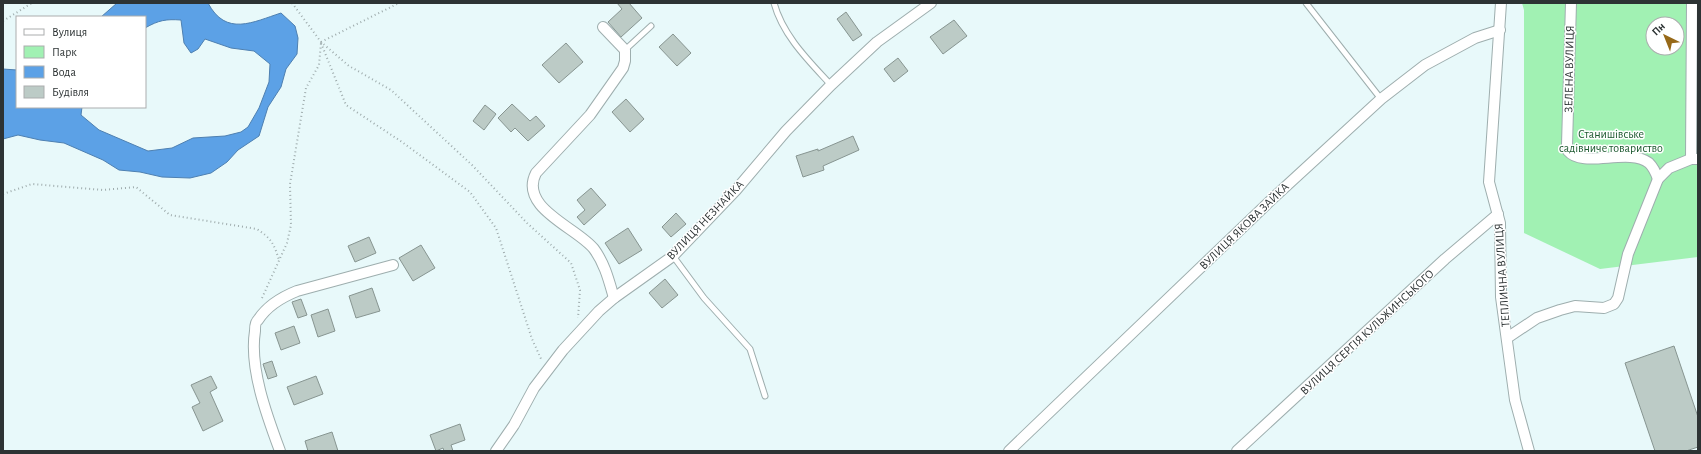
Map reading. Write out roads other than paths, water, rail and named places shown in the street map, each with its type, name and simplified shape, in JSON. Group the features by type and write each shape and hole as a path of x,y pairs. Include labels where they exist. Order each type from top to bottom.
{"street":[{"name":"ВУЛИЦЯ НЕЗНАЙКА","path":"496,451 514,425 534,388 577,334 614,298 672,256 736,190 786,131 831,85 877,42 931,3"},
{"name":"ТЕПЛИЧНА ВУЛИЦЯ","path":"1501,3 1489,182 1500,224 1501,297 1515,400 1529,451"},
{"name":"ЗЕЛЕНА ВУЛИЦЯ","path":"1571,3 1568,151 1577,158 1641,159 1648,162 1658,179"},
{"path":"1507,338 1537,318 1575,306 1604,308 1614,304 1618,298 1628,254 1658,179 1669,168 1694,159 1692,3"},
{"path":"603,27 625,50 625,61 619,75 590,115 536,173 532,185 535,197 545,210 594,248 604,266 614,298"},
{"name":"ВУЛИЦЯ ЯКОВА ЗАЙКА","path":"1009,451 1270,201 1382,99 1425,66 1475,38 1500,30"},
{"name":"ВУЛИЦЯ СЕРГІЯ КУЛЬЖИНСЬКОГО","path":"1237,451 1445,260 1498,214"},
{"path":"280,451 261,393 254,359 256,321 274,304 285,296 297,291 393,266"}],"lane":[{"path":"774,3 781,23 792,39 831,85"},
{"path":"1306,3 1382,99"},
{"path":"625,50 651,26"},
{"path":"672,256 697,289 750,349 765,396"}],"water":[{"path":"117,3 208,3 215,14 223,20 241,24 250,23 281,13 295,26 298,38 297,54 286,69 281,87 268,107 259,136 238,150 227,162 211,173 190,178 162,177 140,172 119,170 103,160 64,143 18,135 3,139 3,69 16,70 16,108 82,108 81,115 99,130 148,151 172,148 193,138 225,136 241,132 248,127 259,108 269,82 270,64 254,51 231,48 205,39 198,49 191,53 184,43 181,20 163,21 154,23 146,27 146,16 102,16"}],"park label":[{"name":"Станишівське садівниче товариство","path":"1611,141"}]}
